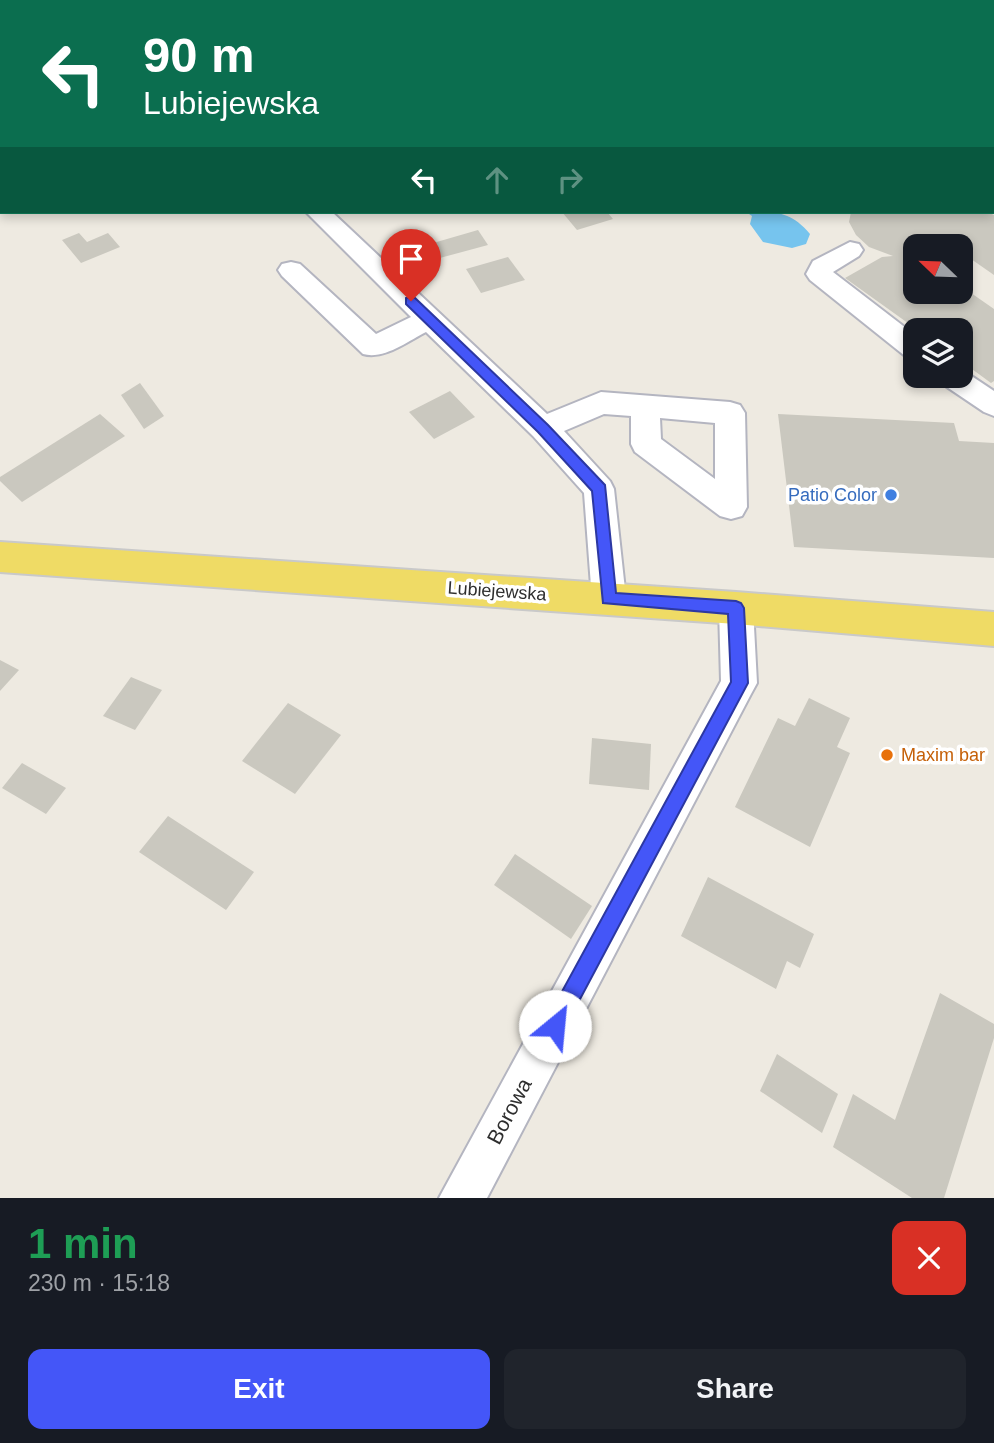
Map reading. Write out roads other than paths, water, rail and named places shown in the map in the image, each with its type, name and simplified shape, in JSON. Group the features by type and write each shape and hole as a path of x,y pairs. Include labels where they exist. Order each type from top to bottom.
{"main road":[{"name":"Lubiejewska","path":"0,557 736,608 994,629"}],"street":[{"path":"320,214 543,428 599,489 609,599"},
{"path":"850,250 822,267 819,274 903,340"},
{"path":"291,270 373,347 429,319"},
{"path":"969,388 994,405"},
{"path":"543,428 601,403 645,406"},
{"name":"Borowa","path":"462,1198 739,683 736,608"}],"water":[{"path":"749,214 789,216 810,234 806,244 792,248 763,242 750,224 752,216"}],"place":[{"name":"Patio Color","path":"891,495"},
{"name":"Maxim bar","path":"887,755"}]}
